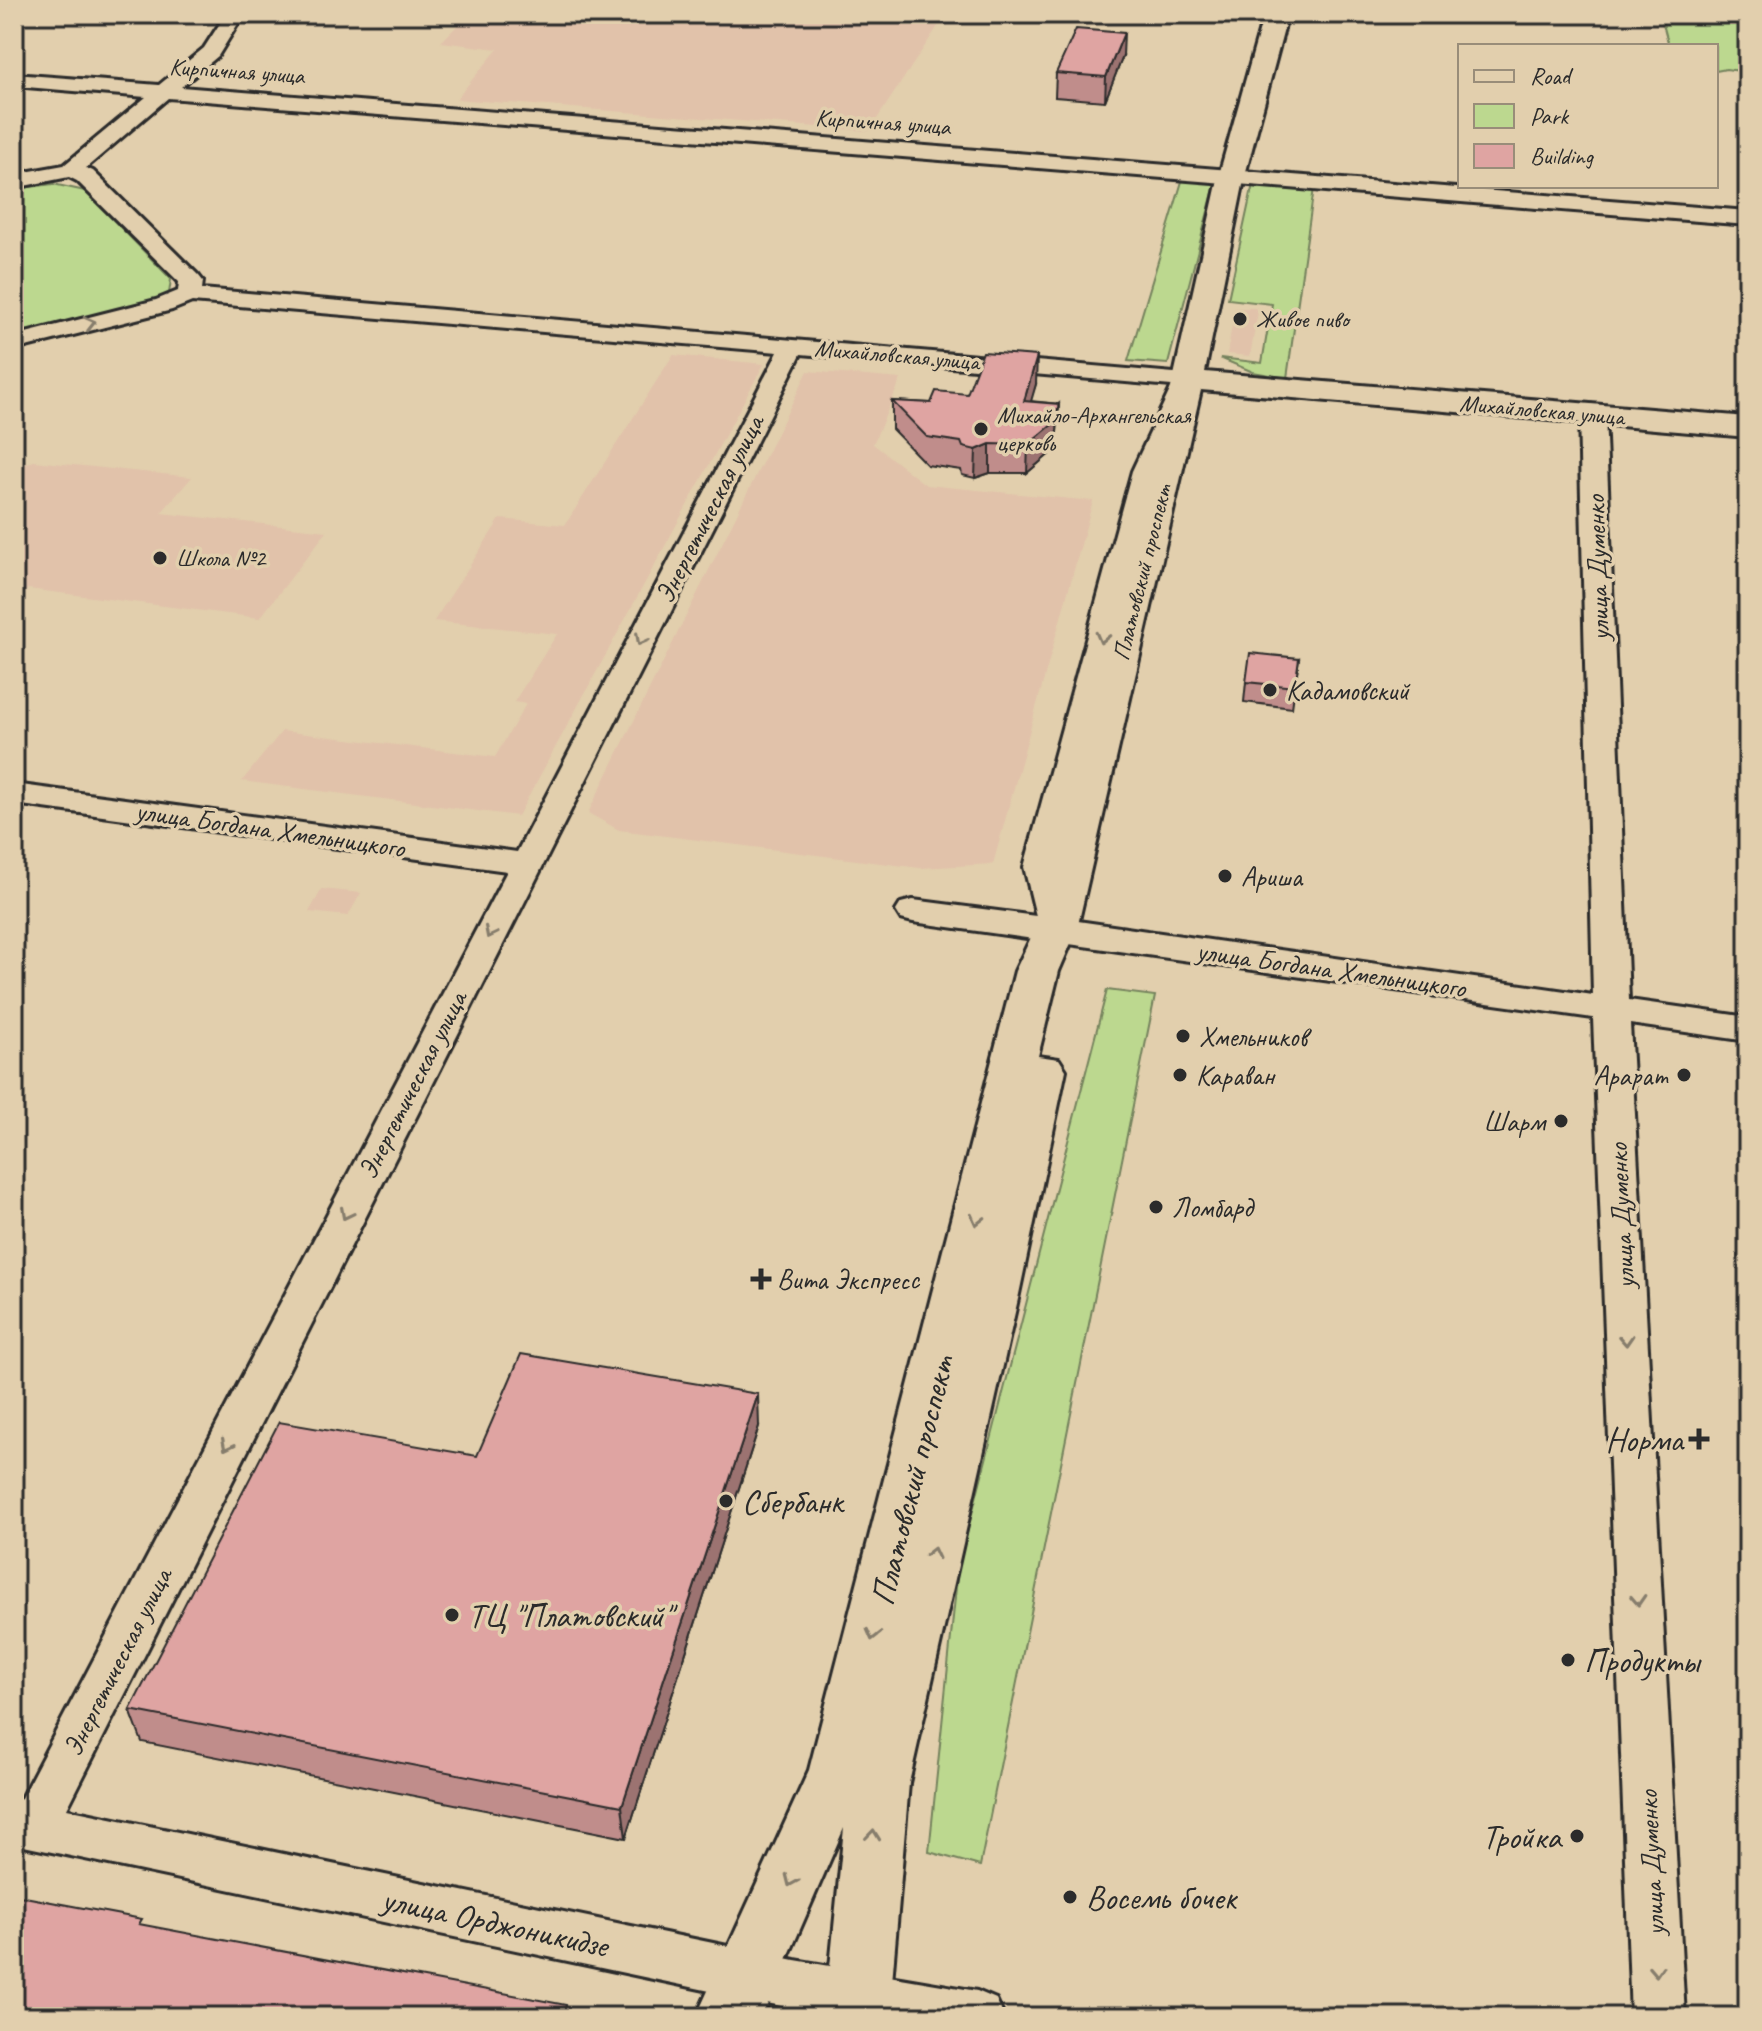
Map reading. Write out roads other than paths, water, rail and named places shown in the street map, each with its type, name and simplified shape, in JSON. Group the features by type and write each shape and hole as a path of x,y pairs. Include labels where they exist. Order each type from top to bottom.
{"main road":[{"name":"Платовский проспект","path":"739,1996 839,1770 1037,971 1056,929 1188,380 1265,20"},
{"name":"Михайловская улица","path":"1188,380 1748,427"},
{"name":"Платовский проспект","path":"857,2006 879,1783 1036,1107 1061,981 1056,929"}],"street":[{"path":"14,181 71,170 213,48 244,16"},
{"name":"Кирпичная улица","path":"14,80 1748,218"},
{"path":"14,343 164,305 189,295 191,281 170,257 85,176 71,170"},
{"name":"Михайловская улица","path":"189,295 1188,380"},
{"name":"Энергетическая улица","path":"24,1823 793,347"},
{"name":"улица Думенко","path":"1592,414 1611,1010 1658,2017"},
{"name":"улица Богдана Хмельницкого","path":"14,794 525,863"},
{"name":"улица Богдана Хмельницкого","path":"913,911 1748,1029"},
{"name":"улица Орджоникидзе","path":"24,1823 739,1996 977,2017"}],"place":[{"name":"Живое пиво","path":"1240,319"},
{"name":"Михайло-Архангельская церковь","path":"981,429"},
{"name":"Школа №2","path":"160,558"},
{"name":"Кадамовский","path":"1270,690"},
{"name":"Ариша","path":"1225,876"},
{"name":"Хмельников","path":"1183,1036"},
{"name":"Караван","path":"1180,1075"},
{"name":"Арарат","path":"1684,1075"},
{"name":"Шарм","path":"1561,1121"},
{"name":"Ломбард","path":"1156,1207"},
{"name":"Вита Экспресс","path":"761,1279"},
{"name":"Норма","path":"1699,1439"},
{"name":"Сбербанк","path":"726,1501"},
{"name":"ТЦ \"Платовский\"","path":"452,1615"},
{"name":"Продукты","path":"1568,1660"},
{"name":"Тройка","path":"1577,1836"},
{"name":"Восемь бочек","path":"1070,1897"}]}
